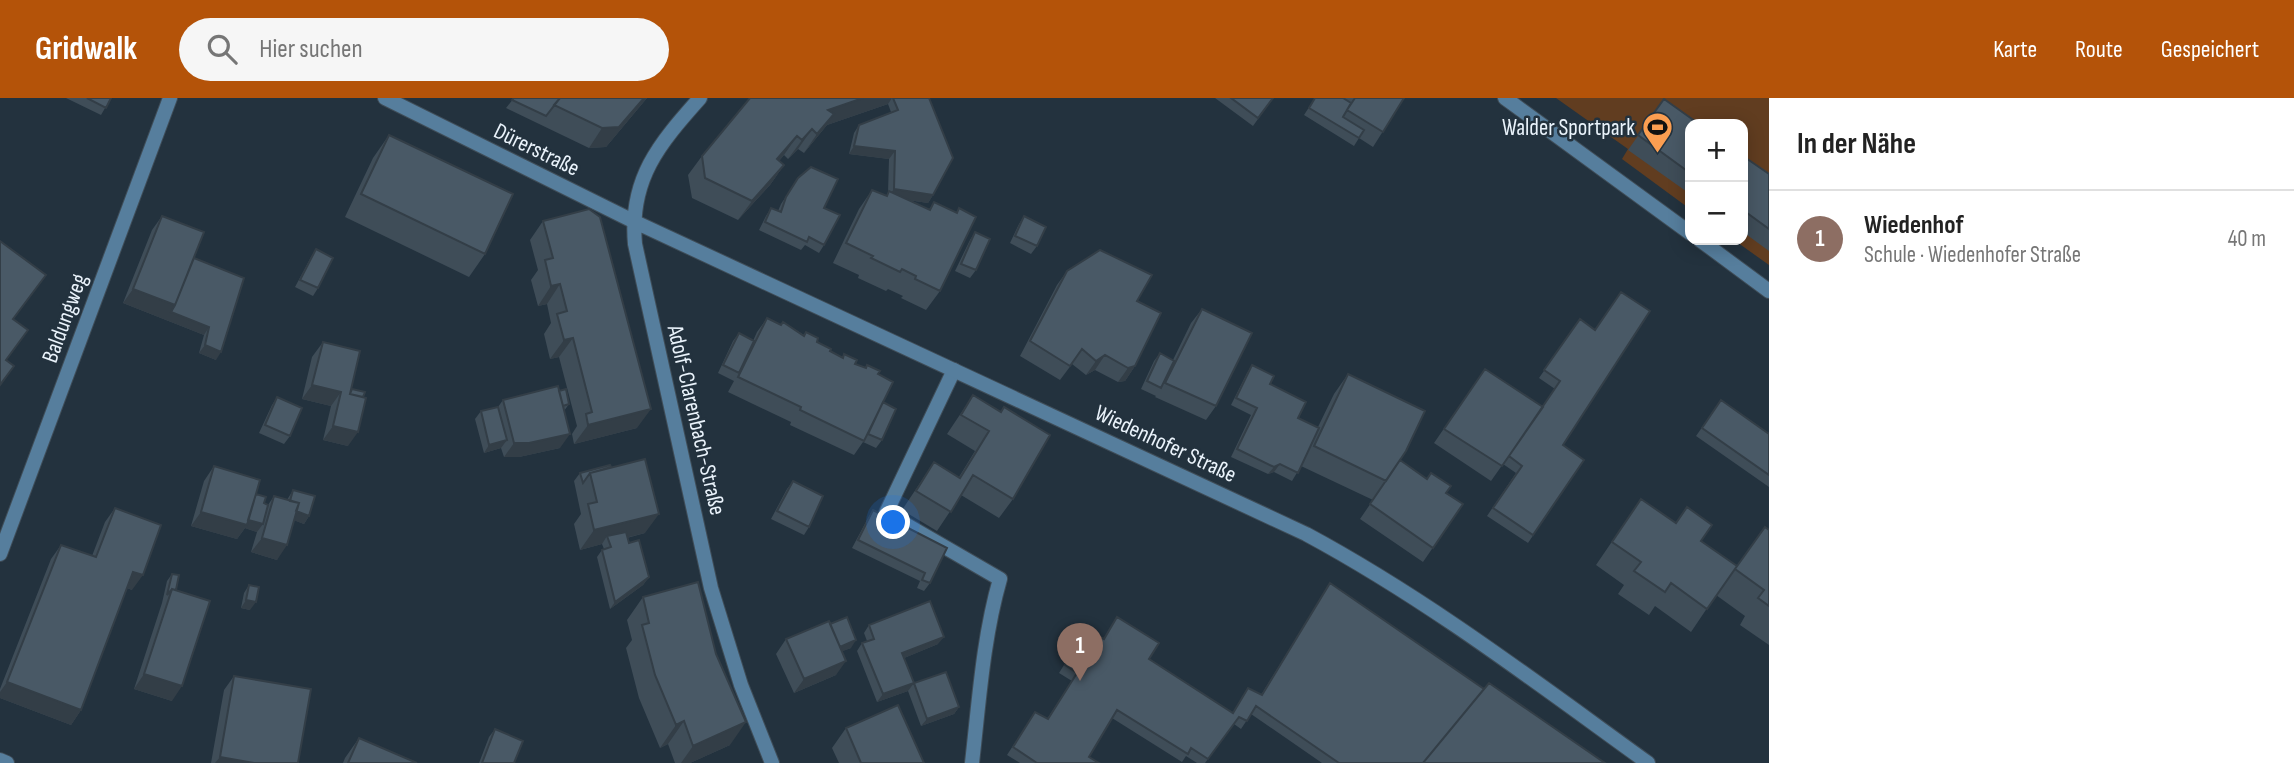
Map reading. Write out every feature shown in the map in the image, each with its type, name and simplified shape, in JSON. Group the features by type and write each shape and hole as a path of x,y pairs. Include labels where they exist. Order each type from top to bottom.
{"street":[{"name":"Baldungweg","path":"0,554 170,98"},
{"name":"Dürerstraße","path":"384,98 633,221"},
{"name":"Adolf-Clarenbach-Straße","path":"700,98 662,141 642,179 633,221 635,244 711,588 741,685 772,763"},
{"path":"1505,98 1685,229"},
{"name":"Wiedenhofer Straße","path":"633,221 1306,534 1363,565 1509,663 1648,763"},
{"path":"1707,245 1769,290"},
{"path":"954,370 886,513 999,579 981,681 972,763"},
{"path":"0,760 7,763"}],"shaded area":[{"name":"Walder Sportpark","path":"1556,98 1769,98 1769,265 1741,245 1748,245 1748,119 1685,119 1685,205 1622,159 1628,149"}],"building":[{"path":"87,98 111,98 106,108"},
{"path":"560,98 546,116 512,100"},
{"path":"560,98 644,98 619,127 602,128 554,105"},
{"path":"750,98 863,98 828,110 834,114 817,134 812,129 802,140 797,136 777,159 784,165 752,201 705,178 702,156"},
{"path":"893,98 929,98 953,158 933,195 894,189 895,151 854,146 859,125 898,110"},
{"path":"1231,98 1273,98 1258,118"},
{"path":"1315,98 1343,98 1351,103 1343,117 1364,130 1359,138 1309,108"},
{"path":"1355,98 1404,98 1383,132 1347,110"},
{"path":"1664,99 1692,119 1685,119 1685,169 1638,135"},
{"path":"389,135 513,194 485,254 361,194"},
{"path":"1748,159 1769,174 1769,229 1748,214"},
{"path":"811,167 838,179 824,208 840,215 824,245 809,237 807,242 765,222 771,208 781,212 786,197 798,178"},
{"path":"872,190 887,196 889,191 930,210 934,202 957,213 959,208 976,217 940,291 915,279 916,276 902,269 900,272 846,243"},
{"path":"589,209 600,217 651,409 588,425 586,414 592,412 573,338 564,340 557,314 567,311 560,284 551,286 545,260 553,258 543,221"},
{"path":"162,216 204,232 175,305 133,289"},
{"path":"1024,216 1046,227 1037,246 1015,236"},
{"path":"975,232 990,239 976,270 961,264"},
{"path":"0,241 46,275 13,319 28,330 6,360 14,366 0,385"},
{"path":"316,249 333,258 318,288 300,280"},
{"path":"1100,250 1152,275 1137,301 1161,313 1135,366 1128,368 1105,355 1096,361 1082,349 1070,366 1030,341 1067,271"},
{"path":"194,258 244,278 221,352 205,345 209,327 171,312"},
{"path":"1621,292 1650,311 1563,445 1584,460 1533,535 1493,508 1522,466 1509,456 1560,381 1544,370 1580,319 1595,330"},
{"path":"1202,309 1252,333 1216,406 1165,383"},
{"path":"767,318 781,325 783,322 804,336 806,332 818,338 817,342 831,349 830,351 843,358 844,354 857,360 855,364 866,368 867,365 880,371 878,374 893,382 864,441 738,377"},
{"path":"739,333 754,341 739,373 723,365"},
{"path":"323,342 360,351 350,394 366,398 358,432 333,426 341,392 312,385"},
{"path":"1160,353 1174,361 1161,388 1147,381"},
{"path":"1252,365 1274,376 1270,384 1306,402 1298,418 1319,428 1298,473 1280,464 1274,467 1237,449 1257,408 1236,398"},
{"path":"1485,369 1543,407 1502,466 1444,429"},
{"path":"1348,374 1425,411 1406,451 1386,481 1314,446"},
{"path":"558,386 570,434 529,443 514,443 503,400"},
{"path":"352,389 365,392 363,397 350,394"},
{"path":"566,389 569,404 563,406 559,391"},
{"path":"973,395 1001,412 1004,407 1050,435 1013,499 973,475 951,512 916,491 934,462 960,478 989,431 961,415"},
{"path":"277,397 302,408 290,436 265,425"},
{"path":"1721,400 1769,434 1769,475 1702,428"},
{"path":"883,402 896,409 882,440 868,434"},
{"path":"498,407 507,440 489,445 481,411"},
{"path":"645,459 659,514 594,530 588,504 597,502 590,473"},
{"path":"1400,460 1427,479 1431,473 1451,486 1446,493 1463,504 1433,548 1370,504"},
{"path":"610,465 611,467 590,473 583,483 580,473"},
{"path":"214,466 260,480 247,525 201,512"},
{"path":"793,481 823,496 809,527 777,511"},
{"path":"293,490 315,496 309,516 296,511 299,503 290,501"},
{"path":"256,494 266,497 264,503 268,505 263,524 248,520"},
{"path":"274,496 299,503 287,545 262,538"},
{"path":"1641,499 1676,523 1687,507 1712,525 1701,541 1737,566 1707,609 1671,583 1665,592 1634,571 1641,562 1612,542"},
{"path":"115,508 161,525 143,575 133,572 81,710 7,682 61,545 96,557"},
{"path":"873,510 947,548 930,583 922,580 925,573 858,540"},
{"path":"1765,527 1769,530 1769,606 1758,598 1764,590 1735,569"},
{"path":"626,532 629,543 639,540 649,577 615,602 602,550 611,547 607,536"},
{"path":"172,574 179,575 176,590 172,589 167,595"},
{"path":"698,582 716,654 746,722 693,746 684,721 676,725 655,675 642,625 649,623 643,597"},
{"path":"1330,583 1484,689 1423,763 1339,763 1256,706 1247,721 1239,717 1208,759 1191,748 1188,754 1117,710 1089,757 1099,763 1037,763 1013,747 1035,712 1048,719 1077,673 1065,665 1088,629 1104,639 1117,617 1159,643 1149,659 1233,713 1248,688 1262,695"},
{"path":"249,585 259,587 256,602 246,600"},
{"path":"172,589 210,601 182,686 144,674"},
{"path":"930,601 944,637 902,653 914,683 883,694 862,643 874,639 869,625"},
{"path":"847,617 856,640 840,647 830,624"},
{"path":"829,621 846,661 804,679 786,639"},
{"path":"946,672 959,707 927,719 914,683"},
{"path":"234,676 311,689 298,763 254,763 220,757"},
{"path":"1489,683 1605,763 1423,763"},
{"path":"898,705 924,763 861,763 846,728"},
{"path":"495,729 523,741 514,763 482,763"},
{"path":"359,738 417,763 348,763"}],"place":[{"name":"Walder Sportpark","path":"1658,154"},
{"name":"Wiedenhof","path":"1080,681"}]}
